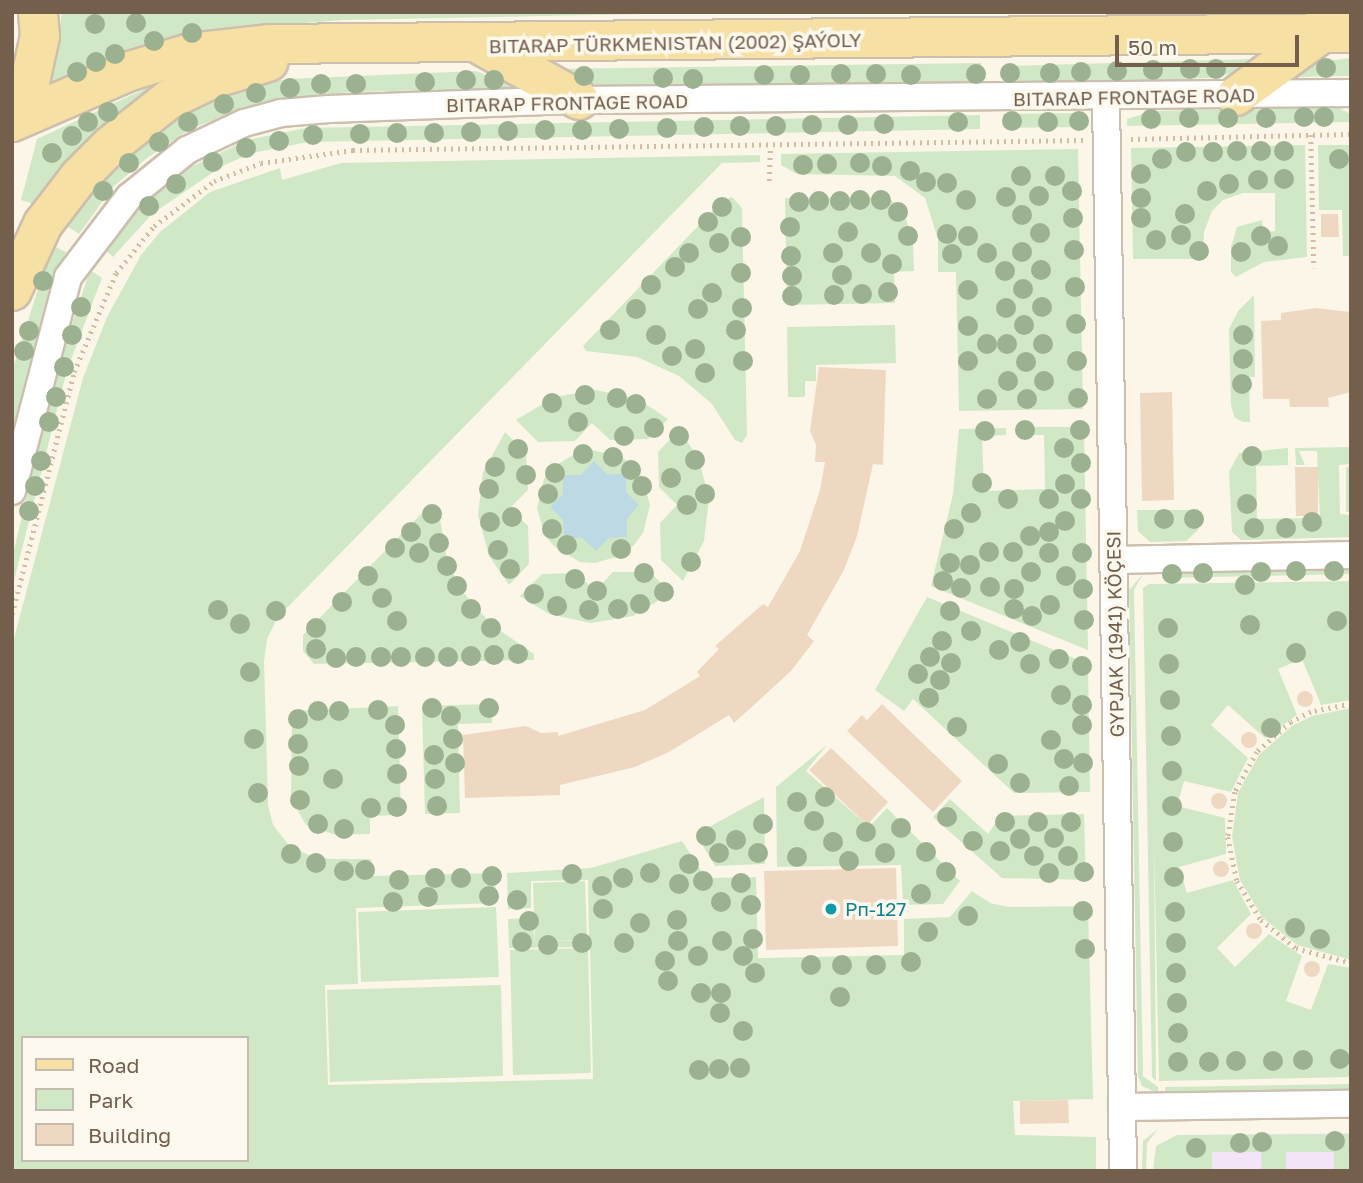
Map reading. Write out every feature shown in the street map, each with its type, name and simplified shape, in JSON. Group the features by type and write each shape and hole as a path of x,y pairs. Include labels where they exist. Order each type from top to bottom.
{"main road":[{"path":"12,120 30,82 40,36 38,12"},
{"path":"1236,96 1336,33"},
{"name":"BITARAP TÜRKMENISTAN (2002) ŞAÝOLY","path":"12,120 130,71 190,53 270,44 480,45 1336,33"},
{"path":"12,291 43,224 79,177 167,100 212,79 268,62 402,45"},
{"path":"480,45 579,100"}],"street":[{"name":"BITARAP FRONTAGE ROAD","path":"12,491 68,277 129,197 187,150 244,123 281,113 579,100 1106,98 1351,93"},
{"name":"GYPJAK (1941) KÖÇESI","path":"1106,98 1123,1171"},
{"path":"1114,559 1351,555"},
{"path":"1122,1107 1351,1104"}],"path":[{"path":"12,614 74,372 100,310 135,247 184,199 204,187 261,163 353,150 770,146 1351,134"},
{"path":"1311,135 1314,268"},
{"path":"769,181 770,146"},
{"path":"1351,704 1311,712 1291,722 1257,752 1235,792 1228,837 1237,881 1261,920 1296,948 1351,963"}],"shaded area":[{"path":"1351,1133 1351,1171 1178,1171 1178,1135"}],"green space":[{"path":"62,12 739,12 343,20 228,29 50,93"},
{"path":"1351,58 1351,76 1289,77 1318,62"},
{"path":"1254,59 1230,74 1211,78 1003,84 1003,66"},
{"path":"981,63 981,82 602,87 551,69"},
{"path":"476,71 520,88 351,92 258,103 190,129 147,158 113,187 79,234 64,224 103,174 182,113 217,97 286,79"},
{"path":"149,87 153,93 37,205 21,200 37,139"},
{"path":"1338,108 1351,114 1351,122 1127,126 1127,119 1152,111"},
{"path":"1075,113 1086,127 1004,128 1003,114"},
{"path":"980,115 980,129 308,142 253,153 224,165 152,214 113,257 103,248 142,204 191,167 247,140 306,128"},
{"path":"1305,145 1307,257 1264,262 1236,277 1231,272 1231,247 1237,227 1262,220 1263,232 1275,231 1275,193 1243,193 1223,200 1212,211 1204,232 1203,259 1133,259 1131,148"},
{"path":"1318,145 1351,145 1351,256 1343,256 1342,210 1319,210"},
{"path":"1078,149 1083,409 959,411 956,272 938,272 938,239 925,198 895,176 797,174 781,165 781,154"},
{"path":"760,155 760,162 722,163 278,617 267,639 264,662 268,805 273,825 288,844 308,855 329,859 371,859 373,876 495,873 496,903 356,908 358,984 325,985 328,1085 593,1079 590,947 509,948 508,919 532,918 535,942 533,883 585,881 587,940 551,941 589,941 588,880 531,881 531,908 508,909 507,873 591,868 682,841 706,878 756,877 758,958 904,955 904,919 950,917 972,891 990,903 1008,907 1088,906 1093,1099 1013,1101 1015,1135 1096,1137 1096,1171 12,1171 12,646 83,378 107,317 141,255 160,232 210,192 280,168 282,180 341,163"},
{"path":"732,197 742,208 747,435 742,443 735,440 712,404 679,376 637,357 586,351 583,346 722,201"},
{"path":"888,197 904,212 913,243 914,271 894,272 895,303 787,305 785,198"},
{"path":"52,245 66,252 49,290 12,431 12,371"},
{"path":"90,270 102,278 67,370 12,589 12,558 58,366"},
{"path":"1254,295 1255,377 1249,377 1250,422 1243,422 1235,418 1231,406 1229,329 1238,311"},
{"path":"895,325 896,363 816,365 816,381 805,381 805,397 788,397 787,327"},
{"path":"596,390 638,399 668,419 648,439 610,440 592,423 575,441 538,442 516,420 554,397"},
{"path":"1019,427 1084,427 1088,650 931,586 953,494 959,429 1006,428 1006,435 982,436 984,491 1045,489 1044,435 1019,435"},
{"path":"679,430 698,457 709,498 704,541 683,581 661,560 660,523 677,505 659,487 658,452"},
{"path":"505,432 526,453 528,490 510,508 528,526 529,564 509,585 489,556 478,515 483,472"},
{"path":"1351,447 1351,464 1339,465 1340,514 1351,515 1351,537 1241,540 1232,532 1229,472 1239,453 1288,448 1288,465 1256,466 1257,519 1320,518 1317,451 1299,451 1305,465 1296,465 1295,448"},
{"path":"592,450 621,457 633,465 642,477 650,505 643,533 634,545 623,555 595,563 580,562 555,547 545,536 537,508 544,479 553,467 578,452"},
{"path":"1346,467 1351,467 1351,512 1346,512"},
{"path":"430,509 440,519 447,560 461,590 492,625 534,654 534,660 314,664 303,651 303,635 420,515"},
{"path":"1137,510 1198,510 1198,530 1186,541 1150,542 1138,531"},
{"path":"1351,567 1351,574 1162,578 1162,570"},
{"path":"613,572 650,572 671,593 633,616 591,623 549,614 520,596 542,574 577,573 595,591"},
{"path":"1143,574 1134,590 1143,1076 1158,1087 1158,1093 1142,1086 1138,1076 1129,590"},
{"path":"1351,581 1351,700 1321,705 1302,659 1278,669 1297,715 1265,738 1228,705 1211,725 1248,758 1231,792 1184,781 1177,806 1225,818 1226,854 1179,867 1187,893 1233,880 1251,914 1217,948 1235,967 1269,934 1302,956 1286,1001 1311,1010 1328,964 1351,968 1351,1077 1159,1081 1154,842 1156,1081 1152,1077 1143,588 1149,584"},
{"path":"927,597 1088,664 1090,792 1014,793 913,699 904,711 875,690"},
{"path":"492,704 492,723 458,724 460,813 425,814 422,706"},
{"path":"398,706 401,815 370,816 370,834 336,835 306,825 291,799 292,711"},
{"path":"1351,708 1351,960 1297,945 1263,918 1240,880 1232,837 1238,793 1259,755 1292,726 1312,716"},
{"path":"827,745 806,771 869,827 887,808 960,881 943,904 903,905 901,865 777,867 776,787"},
{"path":"764,797 765,864 715,866 696,834"},
{"path":"950,799 988,834 1000,816 1084,814 1086,880 1002,878 933,817"},
{"path":"496,907 499,977 361,982 358,912"},
{"path":"588,948 591,1073 513,1075 510,950"},
{"path":"501,985 503,1076 330,1082 327,990"},
{"path":"1351,1084 1351,1089 1165,1092 1165,1087"},
{"path":"1158,1129 1147,1143 1146,1171 1142,1171 1143,1141"},
{"path":"1351,1134 1351,1171 1334,1171 1334,1152 1286,1152 1286,1171 1262,1171 1261,1152 1212,1152 1212,1171 1153,1171 1156,1146 1177,1135"}],"water":[{"path":"594,461 607,474 626,474 626,492 639,505 627,519 627,537 609,538 596,551 582,538 564,538 563,520 550,507 563,494 563,475 581,475"}],"building":[{"path":"1321,214 1338,214 1339,237 1321,237"},
{"path":"1316,308 1351,312 1351,392 1328,398 1329,407 1290,407 1289,399 1263,399 1261,321 1281,320 1281,313"},
{"path":"819,367 886,370 883,465 873,464 857,536 844,570 807,635 814,641 791,671 734,723 729,715 669,752 635,767 560,785 560,795 465,798 463,735 526,726 541,733 558,732 558,736 645,710 700,676 697,672 719,649 715,646 763,604 768,607 800,551 820,490 825,462 815,462 816,445 810,431"},
{"path":"1172,392 1174,500 1142,501 1140,393"},
{"path":"1295,467 1318,467 1318,516 1296,516"},
{"path":"1305,691 1313,699 1305,707 1297,699"},
{"path":"882,704 962,781 933,812 847,731 862,715 867,720"},
{"path":"1249,732 1257,740 1249,748 1241,740"},
{"path":"831,748 888,802 867,825 809,770"},
{"path":"1219,793 1227,801 1219,809 1211,801"},
{"path":"1221,861 1229,869 1221,877 1213,869"},
{"name":"Рп-127","path":"896,868 898,946 766,950 764,871"},
{"path":"1254,923 1262,931 1254,939 1246,931"},
{"path":"1312,961 1320,969 1312,977 1304,969"},
{"path":"1068,1100 1069,1123 1020,1124 1020,1101"}],"place":[{"name":"Рп-127","path":"831,909"}]}
